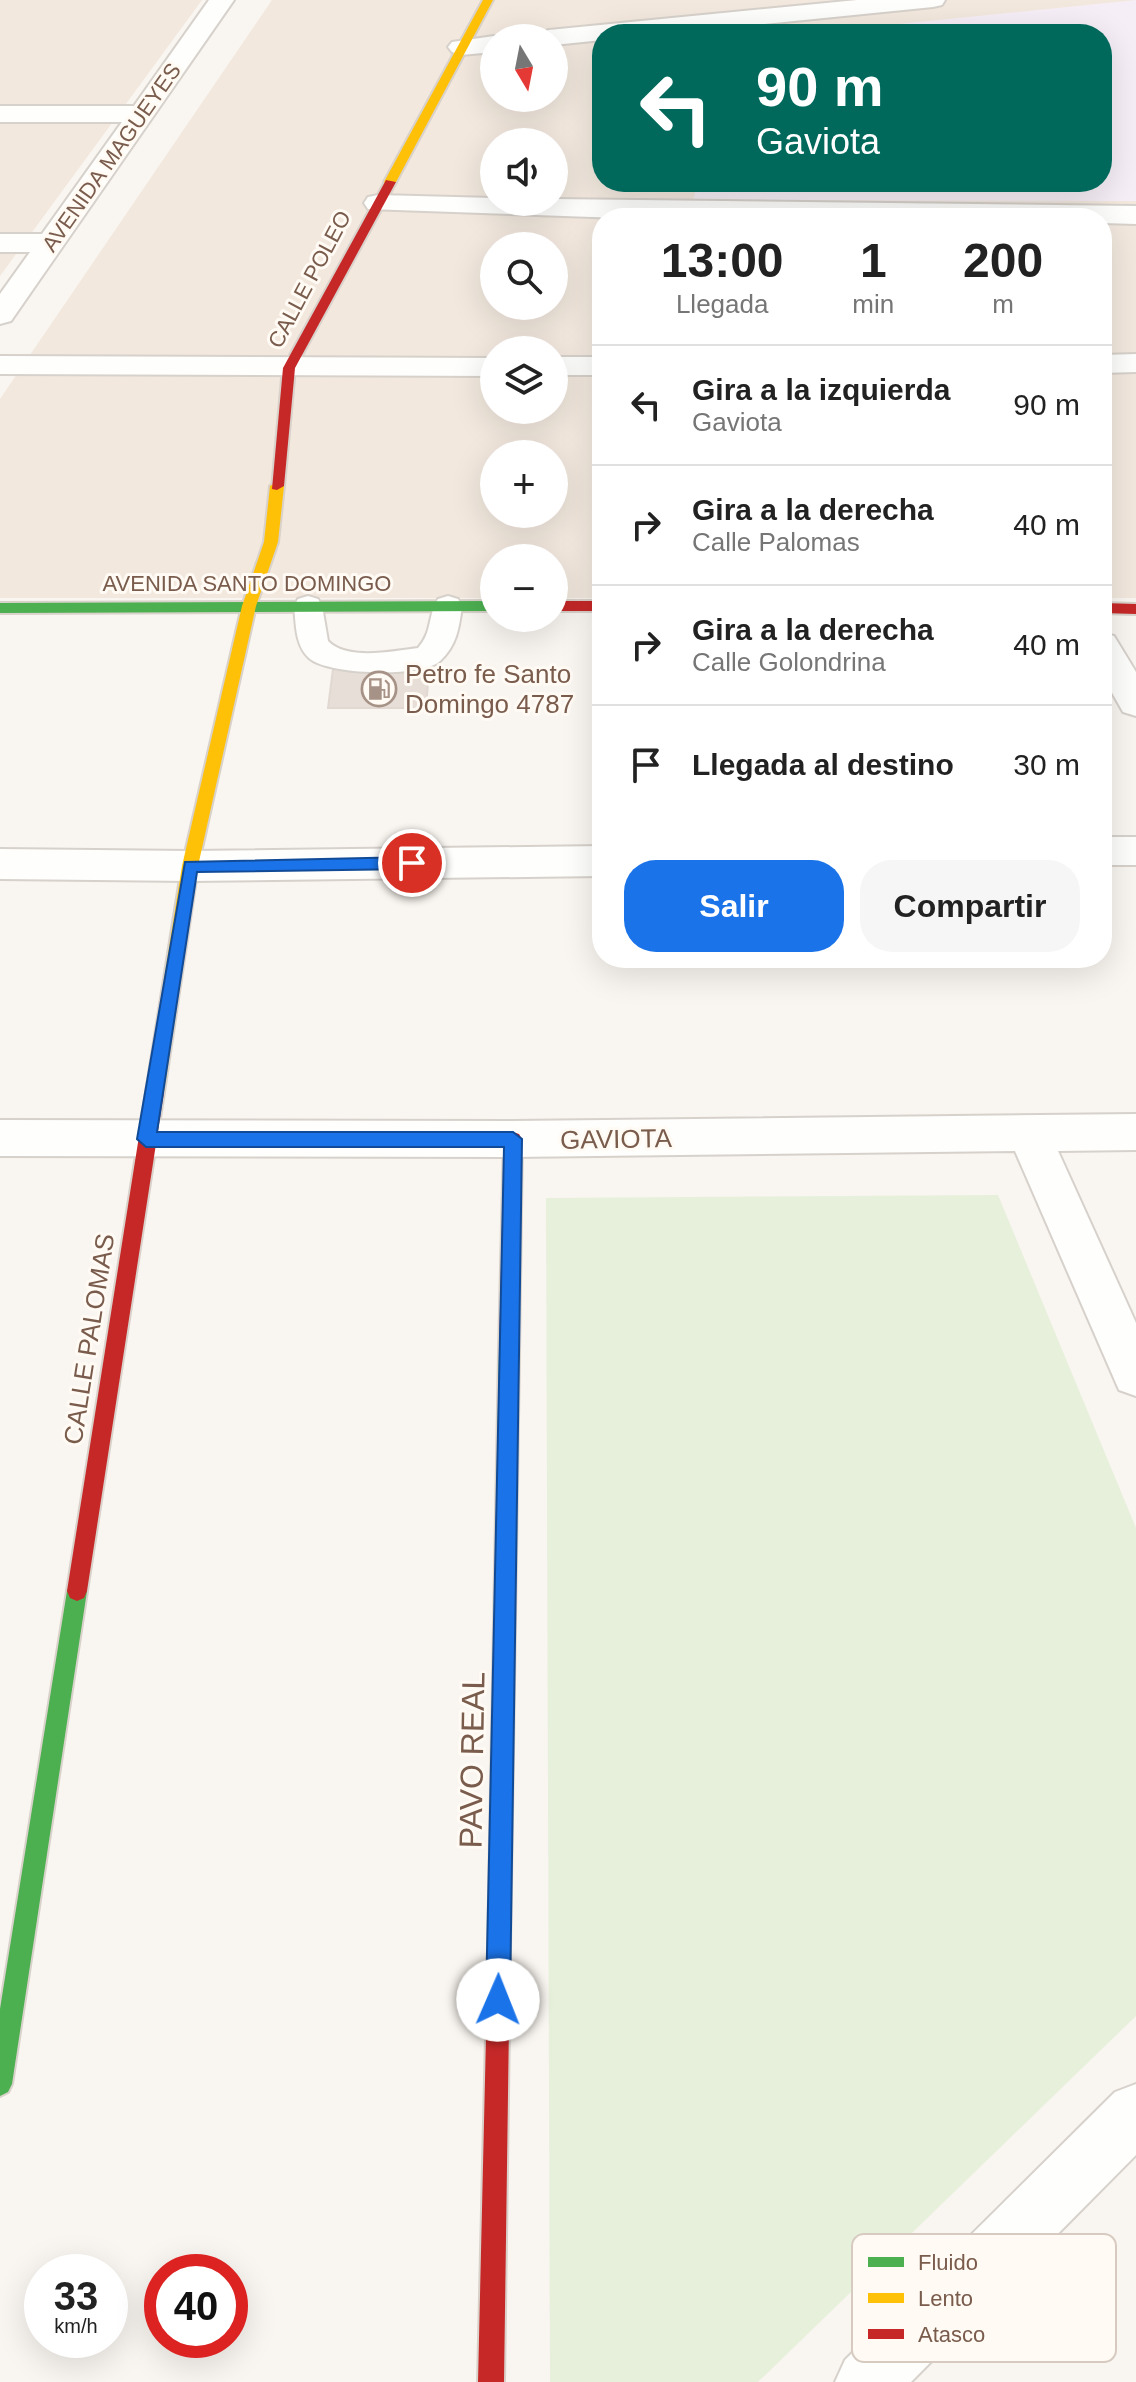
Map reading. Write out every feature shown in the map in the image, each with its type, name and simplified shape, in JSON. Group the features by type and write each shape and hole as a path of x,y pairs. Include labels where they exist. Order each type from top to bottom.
{"street":[{"name":"AVENIDA MAGUEYES","path":"0,315 222,0"},
{"name":"CALLE POLEO","path":"249,606 271,542 289,368 488,0"},
{"path":"735,24 933,0"},
{"path":"568,37 592,35"},
{"path":"461,47 480,45"},
{"path":"0,114 141,114"},
{"path":"378,203 592,209"},
{"path":"1112,215 1136,215"},
{"path":"0,243 50,243"},
{"path":"1112,364 1136,363"},
{"path":"0,365 480,367"},
{"path":"568,366 592,366"},
{"name":"CALLE PALOMAS","path":"0,2084 7,1982 190,866 249,606"},
{"name":"AVENIDA SANTO DOMINGO","path":"0,608 480,606"},
{"path":"568,606 592,606"},
{"path":"1112,608 1136,609"},
{"path":"1112,662 1136,703"},
{"path":"1112,851 1136,851"},
{"path":"0,864 190,866 592,861"},
{"name":"GAVIOTA","path":"0,1138 513,1139 1136,1132"},
{"path":"1029,1135 1136,1375"},
{"name":"PAVO REAL","path":"491,2382 513,1139"},
{"path":"1015,2234 1136,2113"},
{"path":"867,2382 887,2362"}],"lane":[{"path":"308,606 314,646 324,656 340,662 427,657 443,638 448,606"}],"shaded area":[{"path":"0,0 202,0 0,276"},
{"path":"272,0 1136,0 1136,598 1112,598 1112,208 592,208 592,598 568,598 568,544 480,544 480,598 0,598 0,399"},
{"path":"1136,0 1136,201 693,200 695,192 1112,192 1112,24 899,24"}],"green space":[{"path":"998,1195 1136,1528 1136,2016 911,2234 852,2234 852,2291 758,2382 550,2382 546,1198"}],"building":[{"name":"Petro fe Santo Domingo 4787","path":"333,669 429,670 426,708 328,708"}],"traffic: fast":[{"path":"0,608 480,606"},
{"path":"499,1950 509,1353"},
{"path":"0,2084 77,1591"}],"traffic: slow":[{"path":"390,182 488,0"},
{"path":"155,1092 190,866 249,606 271,542 277,486"}],"traffic: jam":[{"path":"277,486 289,368 390,182"},
{"path":"568,606 592,606"},
{"path":"1112,608 1136,609"},
{"path":"77,1591 155,1092"},
{"path":"509,1353 513,1139"},
{"path":"491,2382 499,1950"}],"place":[{"name":"Petro fe Santo Domingo 4787","path":"379,689"}],"route":[{"path":"412,863 190,866 146,1139 513,1139 498,2000"}]}
